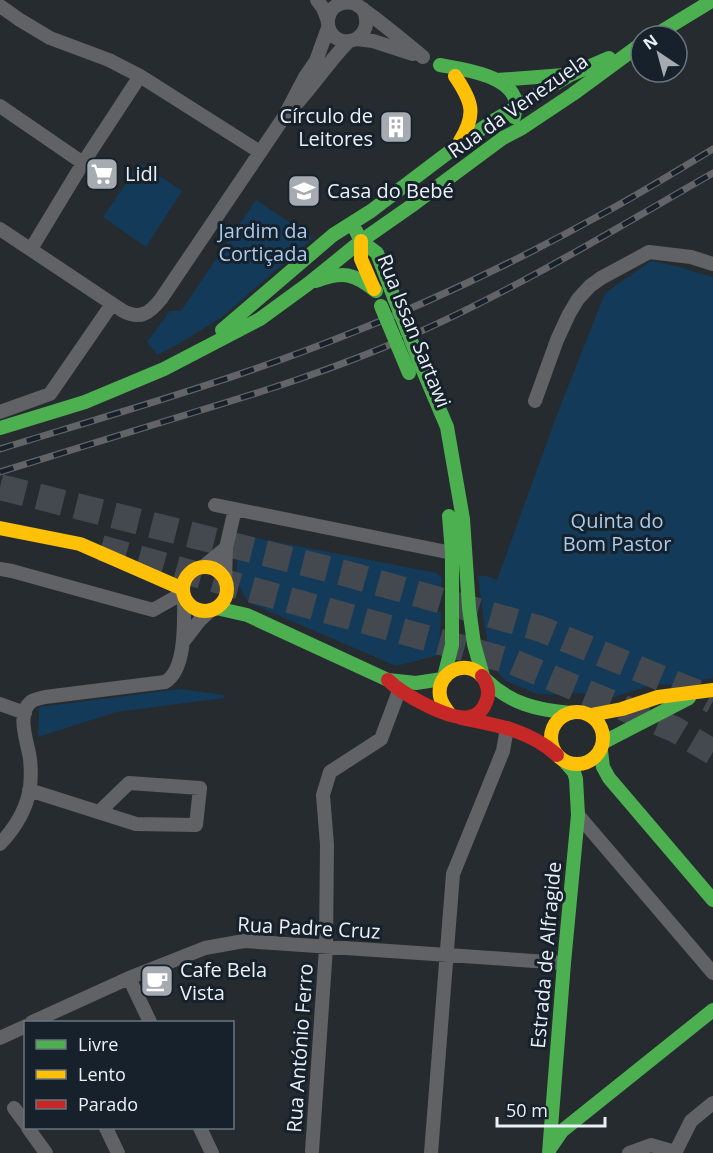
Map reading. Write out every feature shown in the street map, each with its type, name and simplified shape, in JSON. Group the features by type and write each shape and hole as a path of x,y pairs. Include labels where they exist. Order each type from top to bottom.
{"street":[{"path":"317,0 332,34 343,41 383,43 423,57 440,65 455,76 517,106 540,109 554,107"},
{"path":"674,24 713,0"},
{"path":"0,246 4,231 112,304 131,315 140,315 153,308 161,299 284,117 316,61 332,9 344,2 356,3 423,57"},
{"path":"284,117 314,84 334,57 362,35 367,22 366,15 356,3"},
{"path":"0,6 50,38 109,60 140,76 260,152"},
{"name":"Rua da Venezuela","path":"203,347 333,235 371,211 457,146 493,121 570,75 629,50"},
{"name":"Rua da Venezuela","path":"308,284 361,241 503,138 554,107 629,53"},
{"path":"440,65 467,70 497,80 512,91 517,106 503,138"},
{"path":"497,80 570,75"},
{"path":"31,249 82,162 140,76"},
{"path":"455,76 469,99 472,114 470,124 457,146"},
{"path":"0,106 82,162"},
{"path":"392,234 414,204"},
{"path":"351,223 361,241"},
{"name":"Rua Issan Sartawi","path":"361,241 377,253 387,278 388,303 415,374 447,427 464,519 469,608 474,644 484,678"},
{"name":"Rua Issan Sartawi","path":"361,241 361,259 375,291 388,303"},
{"path":"387,278 388,250"},
{"path":"535,401 569,314 578,299 590,286 648,252 689,263 713,264"},
{"path":"0,428 85,402 164,369 260,319 308,284 337,274 354,276 375,291"},
{"path":"0,412 50,394 112,304"},
{"name":"Rua Issan Sartawi","path":"422,402 434,430 450,521 452,645 443,678"},
{"path":"215,505 452,553"},
{"path":"183,642 196,625 222,603 226,595 226,548 235,509"},
{"path":"0,528 80,544 184,592 187,602 198,610 213,609 247,615 388,680 416,683 443,678"},
{"path":"0,844 17,822 25,806 29,790 30,760 23,728 26,710 32,702 45,697 165,682 175,674 183,642 184,592 187,576 226,548"},
{"path":"0,569 153,610 184,592"},
{"path":"164,581 198,569 216,570 222,575 235,600 247,615"},
{"path":"484,678 489,694 484,708 478,713 467,718 454,715 442,706 439,696 440,684 452,670 461,668 474,669 484,678 497,690 519,703 542,710 581,712 591,716 599,722 603,732 600,757 609,778 713,900"},
{"path":"388,680 399,691 454,715 507,728 540,742 561,759 578,765 595,758 602,746 706,691"},
{"name":"Rua António Ferro","path":"313,1152 326,948 327,845 323,795 330,772 381,739 399,691"},
{"path":"591,716 622,709 658,696 706,691"},
{"path":"0,704 26,710"},
{"path":"561,759 551,744 551,735 561,718 571,713"},
{"path":"430,1153 453,874 503,751 507,728"},
{"name":"Estrada de Alfragide","path":"550,1153 578,815 574,772 561,759"},
{"path":"29,790 136,824 196,825 200,788 129,783 99,812"},
{"path":"578,815 713,973"},
{"name":"Rua Padre Cruz","path":"54,1018 129,978 206,948 244,941 564,963"},
{"path":"129,978 149,1021"},
{"path":"550,1153 562,1131 713,1010"},
{"path":"0,1038 24,1027"},
{"path":"555,1079 559,1094 570,1106 580,1108 598,1101"},
{"path":"629,1153 651,1146 675,1152 691,1121 713,1103"},
{"path":"14,1108 24,1122"},
{"path":"29,1129 46,1153"},
{"path":"106,1129 118,1153"},
{"path":"200,1129 212,1153"}],"green space":[{"path":"140,163 182,191 146,247 103,217"},
{"name":"Jardim da Cortiçada","path":"256,200 313,238 222,317 157,355 147,342 170,311 181,311"},
{"name":"Quinta do Bom Pastor","path":"651,261 713,277 713,678 674,685 655,684 611,698 579,693 537,694 506,681 497,671 489,650 478,576 487,576 497,580 555,420 605,293"},
{"path":"241,535 437,573 442,578 441,597 436,597 436,612 441,612 439,655 396,666 250,603 240,588 238,579 237,562"},
{"path":"180,689 224,695 224,698 116,712 38,737 39,707"}],"tunnel":[{"path":"0,487 344,573 541,629 713,701"},
{"path":"101,548 513,662 674,729 713,752"}],"railway":[{"path":"0,449 214,383 375,324 474,280 540,247 632,198 713,149"},
{"path":"0,472 273,388 401,340 520,282 713,173"}],"traffic: fast":[{"path":"674,24 713,0"},
{"path":"0,428 85,402 164,369 260,319 361,241 503,138 573,94 629,53"},
{"path":"222,330 333,235 371,211 457,146 493,121 570,75 609,58"},
{"path":"440,65 485,75 506,86 516,103 514,117"},
{"path":"497,80 564,75"},
{"path":"356,231 361,241 377,253 395,300"},
{"path":"316,281 334,276 348,276 361,280 376,291"},
{"path":"395,300 422,368"},
{"path":"381,306 409,373"},
{"path":"422,368 447,427 463,519 469,608 474,644 483,676"},
{"path":"444,677 452,645 452,553 449,516"},
{"path":"216,608 247,615 388,680 416,683 442,679"},
{"path":"486,680 505,695 525,704 536,708 571,713"},
{"path":"604,742 689,698"},
{"path":"601,751 603,767 609,778 713,900"},
{"path":"549,1153 578,815 576,779 574,772 566,763"},
{"path":"551,1147 562,1131 713,1010"}],"traffic: slow":[{"path":"455,76 469,100 470,108 469,123 460,141"},
{"path":"361,241 361,259 374,289"},
{"path":"0,528 80,544 183,589"},
{"path":"205,567 220,574 227,589 220,604 205,611 190,604 183,589 190,574 205,567"},
{"path":"449,713 440,696 440,688 447,674 454,670 468,668 482,676"},
{"path":"591,715 622,709 658,697 713,690"},
{"path":"572,712 582,712 596,719 603,738 596,757 582,764 572,764 562,760 555,753 551,743 551,733 555,723 562,716 572,712"}],"traffic: jam":[{"path":"388,680 404,692 439,711 469,717 479,712 487,699 488,689 482,676"},
{"path":"461,718 500,726 524,734 557,755"}],"place":[{"name":"Círculo de Leitores","path":"396,127"},
{"name":"Lidl","path":"102,174"},
{"name":"Casa do Bebé","path":"304,191"},
{"name":"Cafe Bela Vista","path":"157,981"}]}
